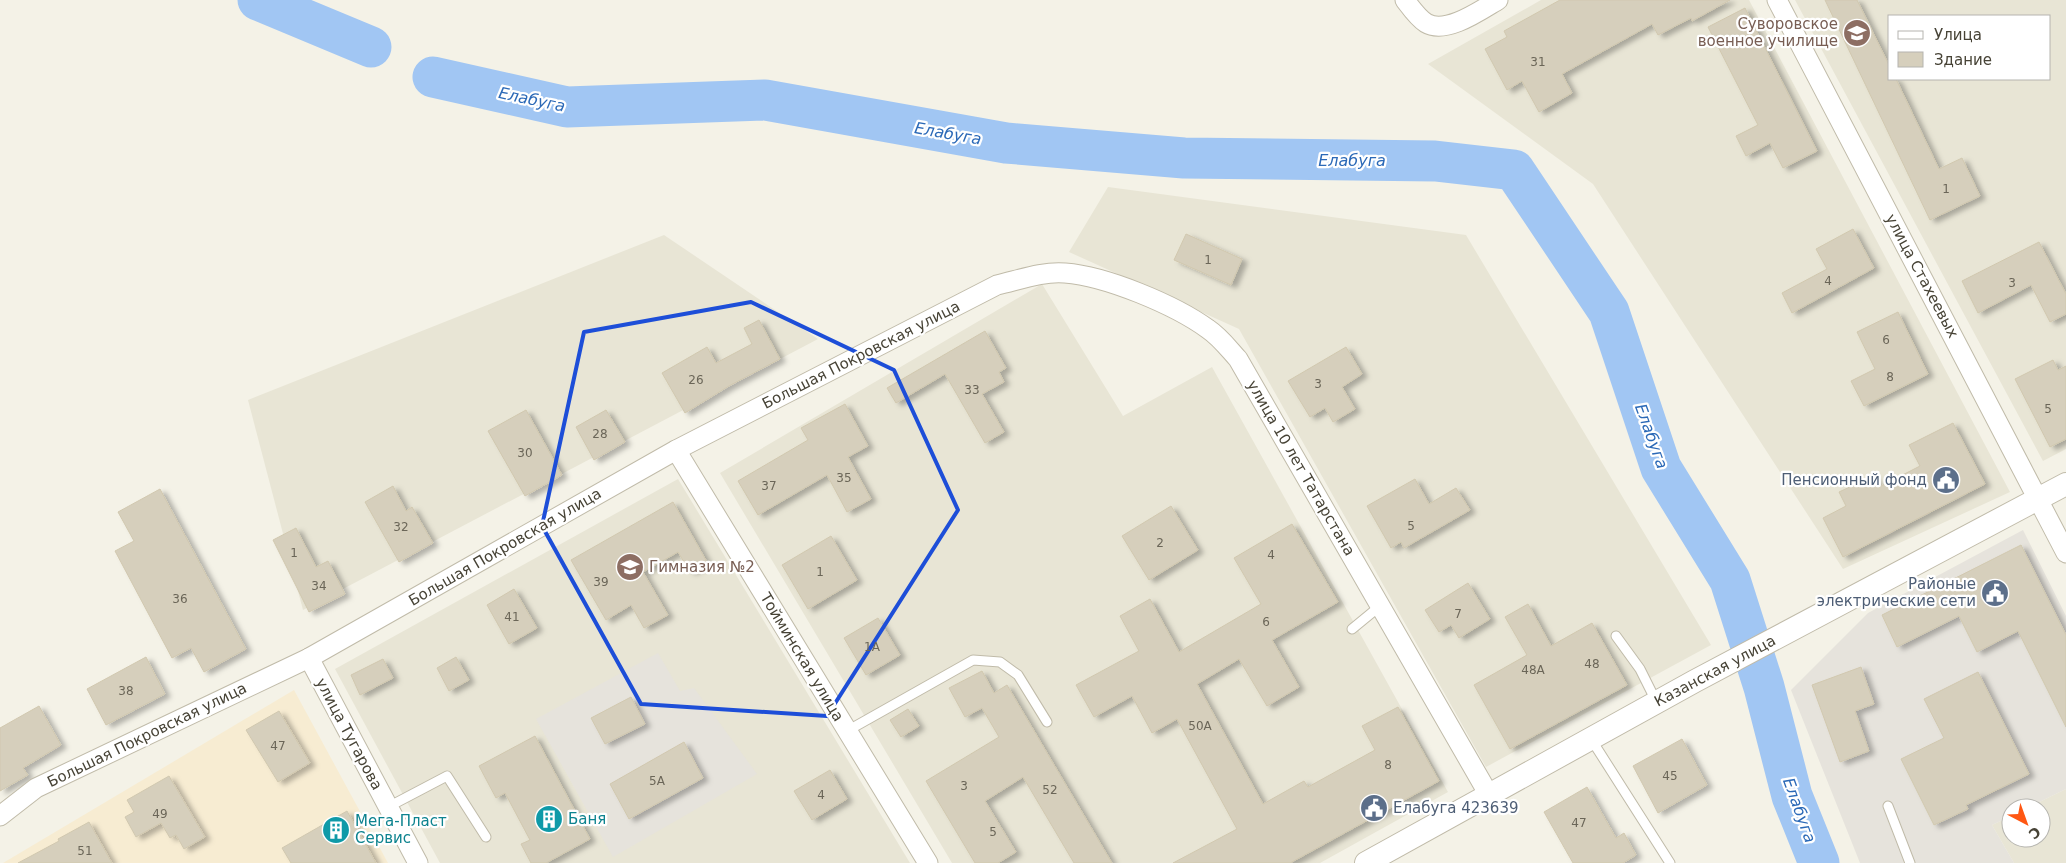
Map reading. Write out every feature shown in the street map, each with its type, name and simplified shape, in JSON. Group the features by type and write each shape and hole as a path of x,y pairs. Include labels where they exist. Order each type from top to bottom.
{"street":[{"path":"1405,0 1418,17 1427,24 1436,27 1453,24 1498,0"},
{"name":"улица Стахеевых","path":"1777,0 2066,553"},
{"name":"улица 10 лет Татарстана","path":"1012,282 1041,275 1065,273 1090,278 1148,298 1192,318 1221,339 1238,359 1489,795"},
{"name":"Большая Покровская улица","path":"0,816 36,788 309,658 676,450 988,289 1012,282"},
{"name":"Тойминская улица","path":"676,450 928,863"},
{"name":"Казанская улица","path":"1366,863 1657,702 2066,484"},
{"name":"улица Тугарова","path":"309,658 418,863"}],"lane":[{"path":"1352,628 1380,606"},
{"path":"1616,636 1640,668 1657,702"},
{"path":"847,730 974,660 1000,662 1018,675 1047,722"},
{"path":"1590,739 1670,863"},
{"path":"388,807 447,776 486,837"},
{"path":"1888,806 1910,863"}],"highlighted area":[{"path":"751,302 894,370 958,510 827,716 641,704 542,526 584,332"}],"shaded area":[{"path":"1541,0 1749,0 2010,492 1843,569 1593,184 1428,64"},
{"path":"1795,0 2066,0 2066,449 2043,461"},
{"path":"1108,187 1466,235 1711,645 1486,767 1239,329 1069,252"},
{"path":"664,235 818,339 303,610 248,400"},
{"path":"1042,284 1123,416 1212,367 1448,792 1320,863 952,863 720,473"},
{"path":"678,479 910,863 440,863 335,669"},
{"path":"2023,530 2066,616 2066,789 2048,798 2001,798 2001,821 1992,825 2001,841 2001,848 2005,848 2014,863 1860,863 1791,690 1868,613"},
{"path":"658,653 680,691 694,688 757,774 613,857 536,719"},
{"path":"294,690 388,863 3,863"},
{"path":"2066,789 2066,863 2014,863 2005,848 2051,848 2051,798 2048,798"},
{"path":"2001,821 2001,841 1992,825"}],"building":[{"path":"1560,0 1730,0 1692,21 1691,18 1658,35 1652,24 1562,74 1572,93 1539,112 1522,81 1507,90 1485,49 1507,37 1504,31"},
{"path":"1825,0 1857,0 1888,63 1888,80 1896,80 1939,169 1962,158 1980,196 1930,220"},
{"path":"1745,8 1817,151 1783,168 1770,143 1746,156 1736,136 1758,125 1708,27"},
{"path":"1853,229 1874,268 1792,313 1782,293 1827,269 1816,249"},
{"path":"1186,234 1242,259 1231,285 1174,260"},
{"path":"2039,242 2066,294 2066,314 2050,322 2031,285 1978,313 1962,281"},
{"path":"1898,312 1928,374 1864,406 1851,381 1875,369 1857,332"},
{"path":"759,320 780,359 729,386 685,413 662,373 707,347 716,363 752,344 744,328"},
{"path":"985,331 1006,368 999,372 1004,382 982,394 1004,432 985,443 945,374 896,403 887,388"},
{"path":"1346,347 1362,374 1342,387 1355,409 1333,422 1325,408 1310,417 1288,381"},
{"path":"2053,360 2058,370 2066,366 2066,439 2050,447 2015,379"},
{"path":"845,404 868,446 848,457 871,499 847,512 827,475 758,515 738,481 808,440 801,428"},
{"path":"526,410 562,475 525,496 488,431"},
{"path":"606,410 625,442 594,460 576,427"},
{"path":"1953,423 1985,484 1843,557 1823,518 1846,506 1839,492 1873,476 1879,487 1920,466 1909,445"},
{"path":"1415,479 1429,504 1456,488 1470,510 1404,548 1401,542 1391,548 1367,506"},
{"path":"393,486 406,511 412,507 433,543 399,562 365,502"},
{"path":"160,489 246,649 204,672 191,648 172,658 115,551 134,541 118,512"},
{"name":"Гимназия №2","path":"673,502 707,562 690,572 678,552 643,572 668,615 644,628 631,605 606,620 571,560"},
{"path":"1171,506 1198,550 1149,580 1122,536"},
{"path":"1292,524 1338,602 1272,640 1299,687 1267,706 1239,659 1197,684 1263,804 1304,781 1308,787 1375,750 1362,726 1398,707 1439,781 1290,863 1173,863 1237,829 1177,719 1152,733 1132,696 1094,717 1076,685 1139,651 1120,616 1150,599 1179,652 1261,604 1234,558"},
{"path":"296,528 316,567 328,561 345,594 309,612 273,540"},
{"path":"831,536 857,580 808,609 782,565"},
{"path":"2021,545 2066,635 2066,727 2018,631 1977,652 1959,616 1897,647 1882,615"},
{"path":"1468,583 1490,619 1459,638 1451,625 1439,632 1425,610"},
{"path":"514,589 537,628 509,644 487,605"},
{"path":"1528,604 1551,646 1592,623 1627,685 1510,749 1474,685 1527,655 1505,617"},
{"path":"878,618 900,655 866,675 844,638"},
{"path":"146,657 165,694 106,725 87,689"},
{"path":"456,657 469,680 449,691 437,668"},
{"path":"383,659 393,678 360,695 351,675"},
{"path":"1861,667 1874,704 1855,711 1869,751 1840,762 1812,685"},
{"path":"982,671 994,693 1007,685 1112,863 1074,863 1023,777 985,801 1016,852 998,863 975,863 926,781 999,737 982,708 965,717 949,688"},
{"path":"1978,672 2029,774 1966,805 1968,809 1934,825 1901,759 1944,738 1924,699"},
{"path":"631,697 645,724 605,744 591,718"},
{"path":"39,706 61,745 23,768 28,775 0,791 0,728"},
{"path":"908,709 919,726 901,737 890,720"},
{"path":"279,711 310,763 278,782 246,730"},
{"name":"Баня","path":"535,736 590,839 546,863 531,863 521,844 530,840 505,793 496,798 479,766"},
{"path":"1682,739 1707,785 1658,813 1633,766"},
{"path":"684,742 703,778 629,819 610,784"},
{"path":"830,770 847,799 812,820 794,791"},
{"path":"169,776 205,837 184,849 176,835 170,838 161,823 136,837 125,817 134,812 127,800"},
{"path":"1587,787 1616,838 1624,833 1636,855 1623,863 1573,863 1544,812"},
{"name":"Мега-Пласт Сервис","path":"347,811 376,863 291,863 282,848"},
{"path":"89,822 112,863 18,863 59,841 58,839"}],"waterway":[{"name":"Елабуга","path":"258,0 371,47"},
{"name":"Елабуга","path":"433,77 567,107 765,100 1006,143 1184,158 1435,161 1514,170 1609,312 1661,468 1730,580 1764,687 1792,796 1819,863"}],"place":[{"name":"Суворовское военное училище","path":"1857,33"},
{"name":"Пенсионный фонд","path":"1946,480"},
{"name":"Гимназия №2","path":"630,567"},
{"name":"Районые электрические сети","path":"1995,593"},
{"name":"Елабуга 423639","path":"1374,808"},
{"name":"Баня","path":"549,819"},
{"name":"Мега-Пласт Сервис","path":"336,830"}]}
